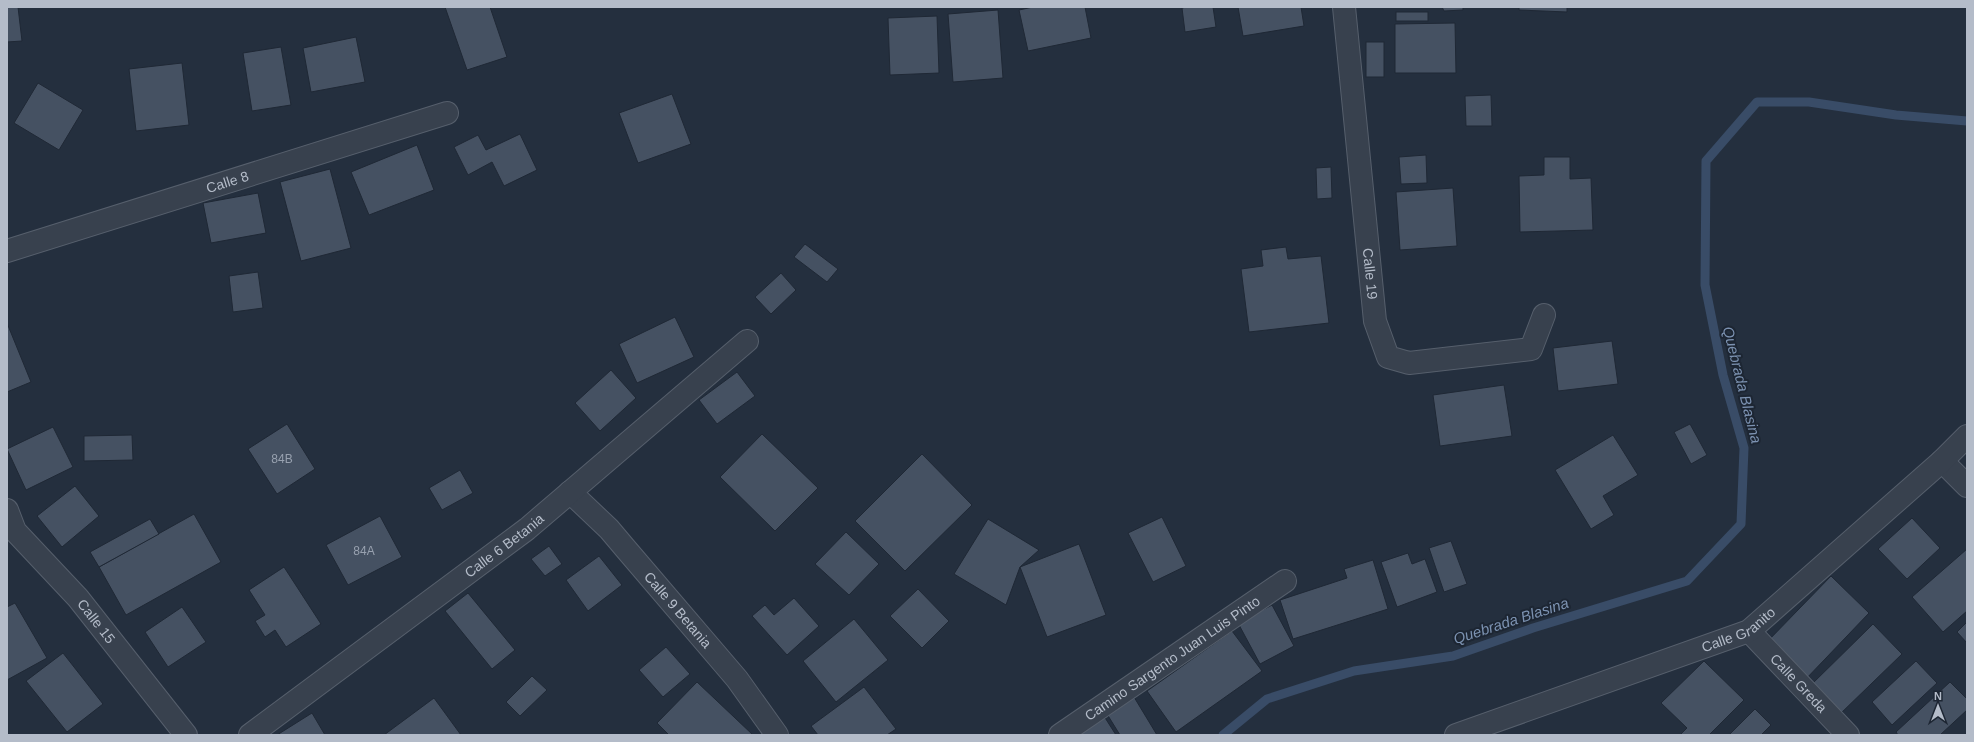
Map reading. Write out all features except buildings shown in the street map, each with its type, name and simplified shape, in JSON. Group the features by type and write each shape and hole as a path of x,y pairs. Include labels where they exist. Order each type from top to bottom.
{"street":[{"name":"Calle 19","path":"1344,7 1375,320 1388,357 1409,363 1531,349 1544,314"},
{"name":"Calle 8","path":"7,251 447,113"},
{"name":"Calle 6 Betania","path":"250,735 527,529 747,341"},
{"name":"Calle Granito","path":"1456,735 1486,730 1749,631 1942,460 1967,436"},
{"path":"1942,460 1967,486"},
{"name":"Calle 9 Betania","path":"570,492 609,529 736,679 777,735"},
{"name":"Calle 15","path":"7,510 11,532 78,598 186,735"},
{"name":"Camino Sargento Juan Luis Pinto","path":"1060,735 1285,581"},
{"name":"Calle Greda","path":"1749,631 1848,735"}],"waterway":[{"name":"Quebrada Blasina","path":"1223,735 1267,699 1354,671 1453,656 1533,628 1687,581 1741,524 1744,448 1723,375 1705,285 1706,161 1757,102 1809,102 1896,115 1967,121"}]}
